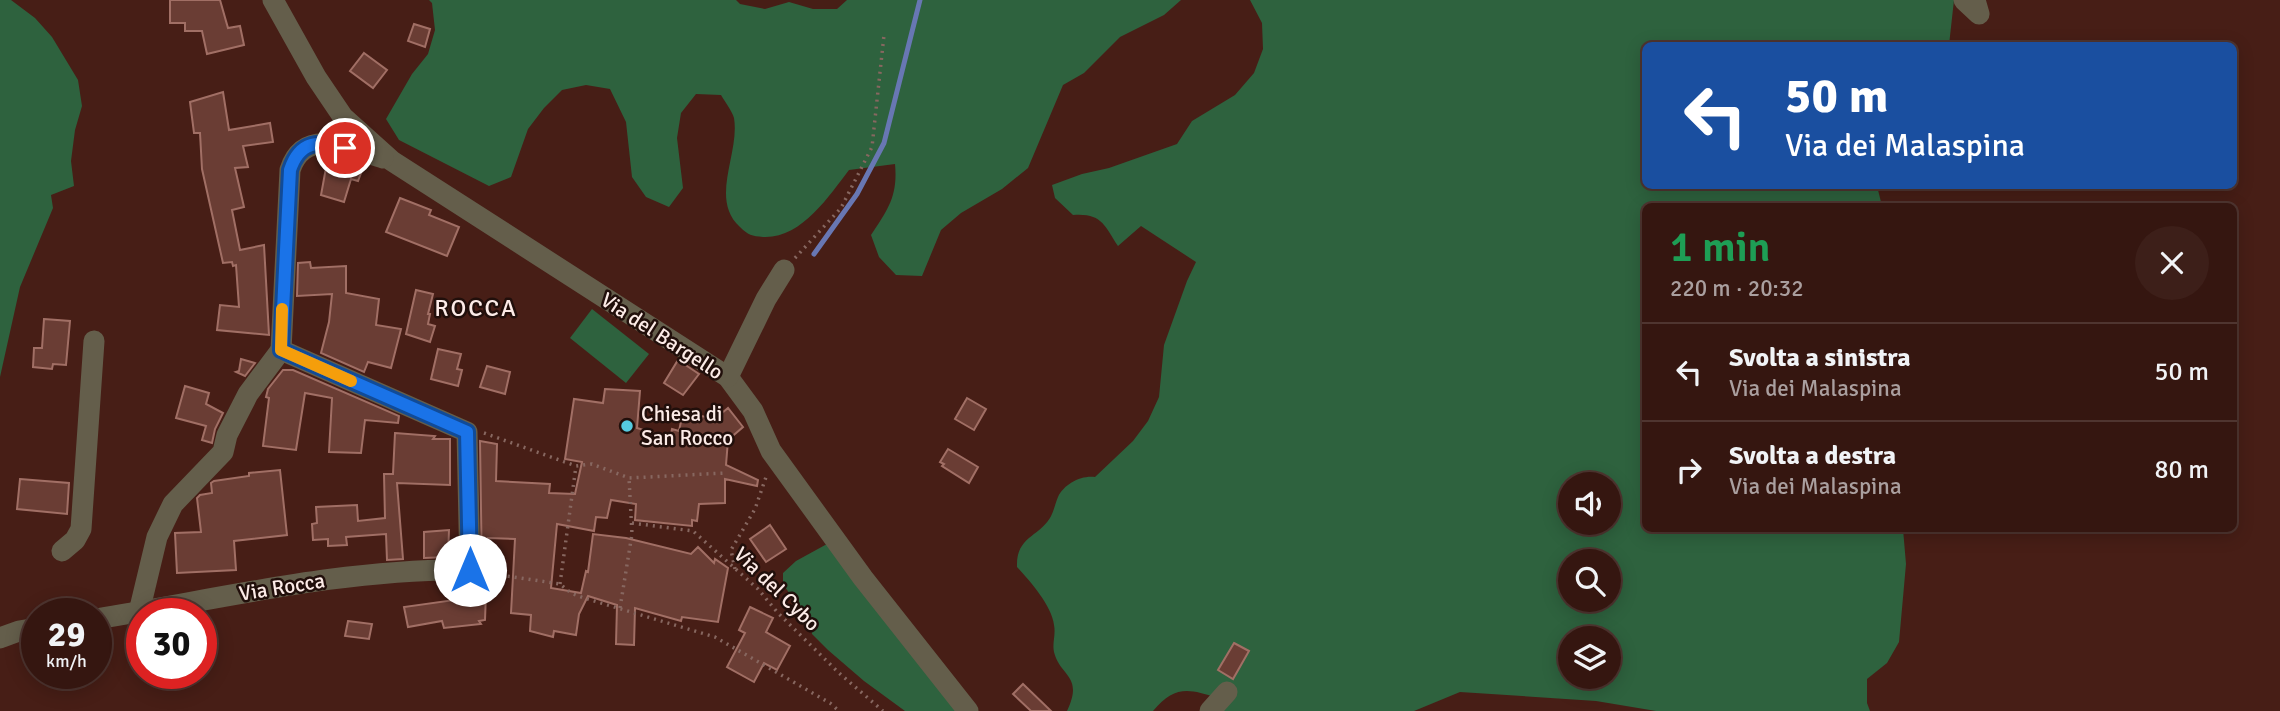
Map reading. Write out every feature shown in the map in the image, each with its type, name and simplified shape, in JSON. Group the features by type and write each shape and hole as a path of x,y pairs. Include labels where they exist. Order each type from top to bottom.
{"street":[{"path":"273,0 316,77 343,117 392,161"},
{"path":"1964,0 1979,15 1975,0"},
{"path":"142,598 157,537 173,504 223,452 227,435 248,394 281,350 285,243 293,160 300,151 313,143 328,144 392,161"},
{"name":"Via del Bargello","path":"392,161 728,377 754,411 771,451 863,578 968,711"},
{"path":"728,377 766,299 784,270"},
{"path":"62,551 75,540 81,529 94,341"},
{"path":"281,350 467,432 470,570"},
{"name":"Via Rocca","path":"214,598 290,584 429,569 470,570"},
{"path":"0,648 19,632"},
{"path":"1210,711 1227,692"}],"path":[{"path":"784,270 841,208 872,146 884,35"},
{"path":"467,432 480,431 576,466 592,464 629,478 725,473"},
{"path":"735,569 731,550 755,509 767,474 771,451"},
{"path":"560,584 576,466"},
{"path":"620,608 632,534 629,478"},
{"name":"Via del Cybo","path":"632,523 694,531 758,589 839,674 883,711"},
{"path":"470,570 560,584 571,593 584,598 715,638 831,703 839,711"}],"green space":[{"path":"0,0 11,0 35,18 52,37 78,80 82,106 75,130 71,161 74,186 51,195 53,208 20,287 0,377"},
{"path":"429,0 736,0 740,4 765,9 789,2 813,9 837,9 847,0 1181,0 1164,15 1120,37 1084,73 1063,85 1028,168 1002,189 961,213 941,230 922,276 896,275 879,257 871,235 893,194 895,164 849,170 813,214 790,231 763,237 750,235 743,230 731,216 727,203 726,190 735,132 734,118 721,95 696,94 681,113 677,138 683,188 669,207 646,197 632,177 626,122 610,89 586,85 562,90 528,129 511,177 489,186 399,140 386,119 412,74 428,54 435,30 432,3"},
{"path":"1250,0 1954,0 1949,42 1642,42 1642,189 1878,189 1881,203 1642,203 1642,532 1903,532 1906,564 1899,642 1887,663 1867,679 1867,703 1870,711 1656,711 1596,701 1460,692 1414,711 1219,711 1217,698 1198,692 1182,691 1168,697 1153,711 1067,711 1072,699 1072,683 1054,652 1054,629 1049,610 1040,594 1017,567 1020,550 1050,518 1064,488 1079,479 1095,477 1133,441 1148,421 1159,397 1164,345 1196,262 1141,226 1118,246 1105,226 1096,218 1073,215 1055,198 1052,185 1177,144 1192,121 1235,95 1254,73 1263,49 1262,23"},
{"path":"592,309 649,354 626,383 570,338"},
{"path":"827,544 956,711 905,711 864,681 812,634 811,625 783,584 783,573 796,561"}],"building":[{"path":"170,0 220,0 228,28 240,26 244,45 207,54 202,31 185,31 185,23 170,23"},
{"path":"414,24 430,29 425,47 408,41"},
{"path":"364,53 387,70 373,88 350,71"},
{"path":"223,92 229,130 270,123 273,142 243,146 248,167 235,168 244,207 232,210 240,250 264,245 269,335 217,330 220,305 239,307 236,265 233,266 232,262 223,263 202,169 200,133 194,133 190,102"},
{"path":"328,157 364,165 358,181 351,179 344,202 321,195"},
{"path":"400,198 431,210 429,215 459,227 447,256 386,232"},
{"path":"310,262 311,268 346,266 346,293 379,299 376,325 401,329 391,368 368,362 364,372 321,353 329,322 332,294 297,296 298,263"},
{"path":"416,290 433,294 428,324 435,326 430,342 406,334"},
{"path":"44,319 70,321 66,365 53,364 52,369 33,367 34,348 42,348"},
{"path":"438,349 461,354 457,369 462,370 458,386 431,379"},
{"path":"241,359 255,363 245,376 236,372 239,371"},
{"path":"678,360 699,374 683,395 664,383"},
{"path":"487,366 510,372 505,394 480,387"},
{"path":"283,370 293,370 399,416 398,423 365,420 361,453 329,452 332,398 305,393 296,450 263,446 268,389"},
{"path":"185,386 209,393 206,404 223,413 212,443 202,440 206,426 176,418"},
{"path":"605,389 640,391 637,428 670,438 672,429 679,431 683,412 715,419 728,408 743,427 728,440 726,465 758,480 757,486 725,479 725,503 699,504 697,521 692,520 692,526 635,520 636,504 611,500 607,518 596,517 594,531 557,524 551,588 581,593 586,571 588,572 593,534 626,538 691,554 698,547 714,563 715,559 728,568 718,622 682,617 681,621 635,608 634,645 616,644 617,605 588,596 579,614 576,635 554,631 553,637 530,631 531,615 511,613 515,539 488,538 485,620 479,621 481,624 444,628 442,621 408,627 404,607 469,598 468,583 476,582 482,576 480,441 497,444 496,481 550,484 549,493 575,494 582,462 565,459 574,399 603,403"},
{"path":"967,398 986,409 974,430 955,419"},
{"path":"395,433 450,439 450,485 397,483 403,559 387,560 386,534 346,537 347,545 328,546 328,539 313,540 312,524 317,523 316,507 357,505 358,521 385,518 384,474 393,474"},
{"path":"948,449 978,467 969,483 942,466 944,464 940,462"},
{"path":"280,470 287,535 234,541 236,570 177,573 175,533 201,532 197,498 212,493 211,483 249,476 249,473"},
{"path":"20,479 69,483 67,514 17,509"},
{"path":"770,525 786,549 766,562 750,539"},
{"path":"449,530 448,557 424,558 424,532"},
{"path":"750,607 773,618 766,632 790,646 777,670 764,663 754,682 727,667 745,633 739,630"},
{"path":"348,621 372,624 369,639 345,636"},
{"path":"1234,643 1249,651 1233,679 1218,670"},
{"path":"1023,684 1051,711 1031,711 1013,694"}],"waterway":[{"path":"814,254 857,194 884,143 920,0"}],"slow traffic":[{"path":"282,309 281,350 351,381"}],"place":[{"name":"Chiesa di San Rocco","path":"627,426"}],"district":[{"name":"ROCCA","path":"476,308"}],"route":[{"path":"345,148 313,143 300,151 293,160 285,243 281,350 467,432 470,570"}]}
